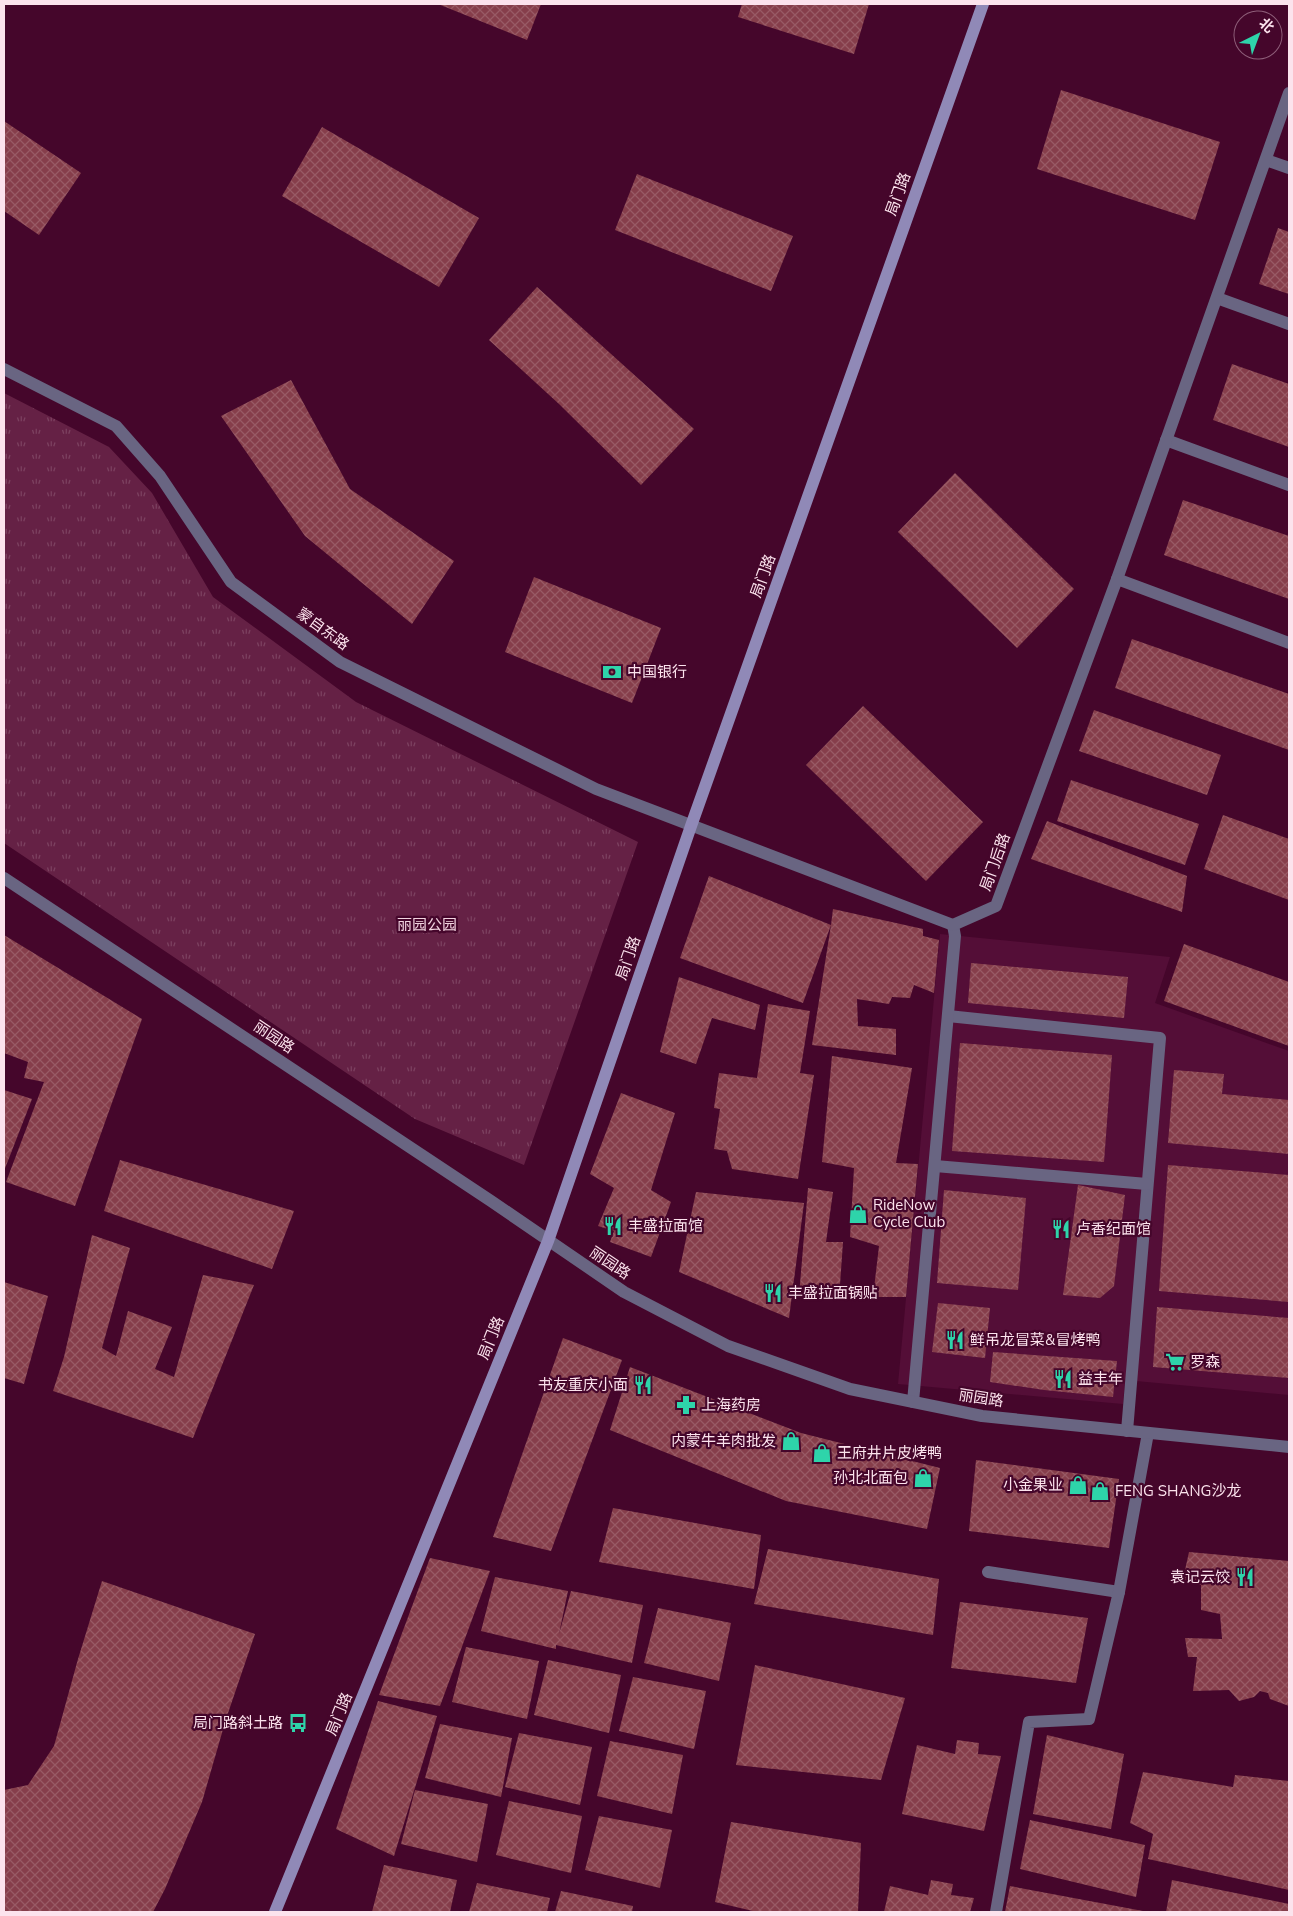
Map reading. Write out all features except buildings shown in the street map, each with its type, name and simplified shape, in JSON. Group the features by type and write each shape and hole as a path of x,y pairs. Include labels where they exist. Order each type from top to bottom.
{"street":[{"name":"局门路","path":"275,1912 548,1241 691,826 983,4"},
{"name":"局门后路","path":"953,924 996,906 1117,579 1289,93"},
{"path":"1266,160 1289,168"},
{"path":"1217,298 1289,324"},
{"name":"蒙自东路","path":"4,369 116,426 160,476 231,582 340,662 596,789 691,826"},
{"path":"1166,440 1289,485"},
{"path":"1117,579 1289,643"},
{"path":"691,826 953,924 955,936 913,1402"},
{"name":"丽园路","path":"4,878 466,1184 624,1292 728,1346 850,1389 982,1416 1289,1447"},
{"path":"948,1016 1160,1038 1127,1431"},
{"path":"935,1166 1147,1184"},
{"path":"996,1912 1029,1722 1089,1718 1119,1592 1148,1433"},
{"path":"988,1572 1119,1592"}],"shaded area":[{"path":"940,934 1170,957 1155,1003 1289,1051 1289,1395 1125,1380 1123,1404 898,1384"}],"green space":[{"name":"丽园公园","path":"4,393 109,447 152,493 213,597 356,702 638,842 524,1165 415,1119 4,843"}],"place":[{"name":"中国银行","path":"612,672"},
{"name":"RideNow Cycle Club","path":"858,1214"},
{"name":"丰盛拉面馆","path":"613,1226"},
{"name":"卢香纪面馆","path":"1061,1229"},
{"name":"丰盛拉面锅贴","path":"773,1293"},
{"name":"鲜吊龙冒菜&冒烤鸭","path":"955,1340"},
{"name":"罗森","path":"1175,1362"},
{"name":"益丰年","path":"1063,1379"},
{"name":"书友重庆小面","path":"643,1385"},
{"name":"上海药房","path":"686,1405"},
{"name":"内蒙牛羊肉批发","path":"791,1441"},
{"name":"王府井片皮烤鸭","path":"822,1453"},
{"name":"孙北北面包","path":"923,1478"},
{"name":"小金果业","path":"1078,1485"},
{"name":"FENG SHANG沙龙","path":"1100,1491"},
{"name":"袁记云饺","path":"1245,1577"},
{"name":"局门路斜土路","path":"298,1723"}]}
